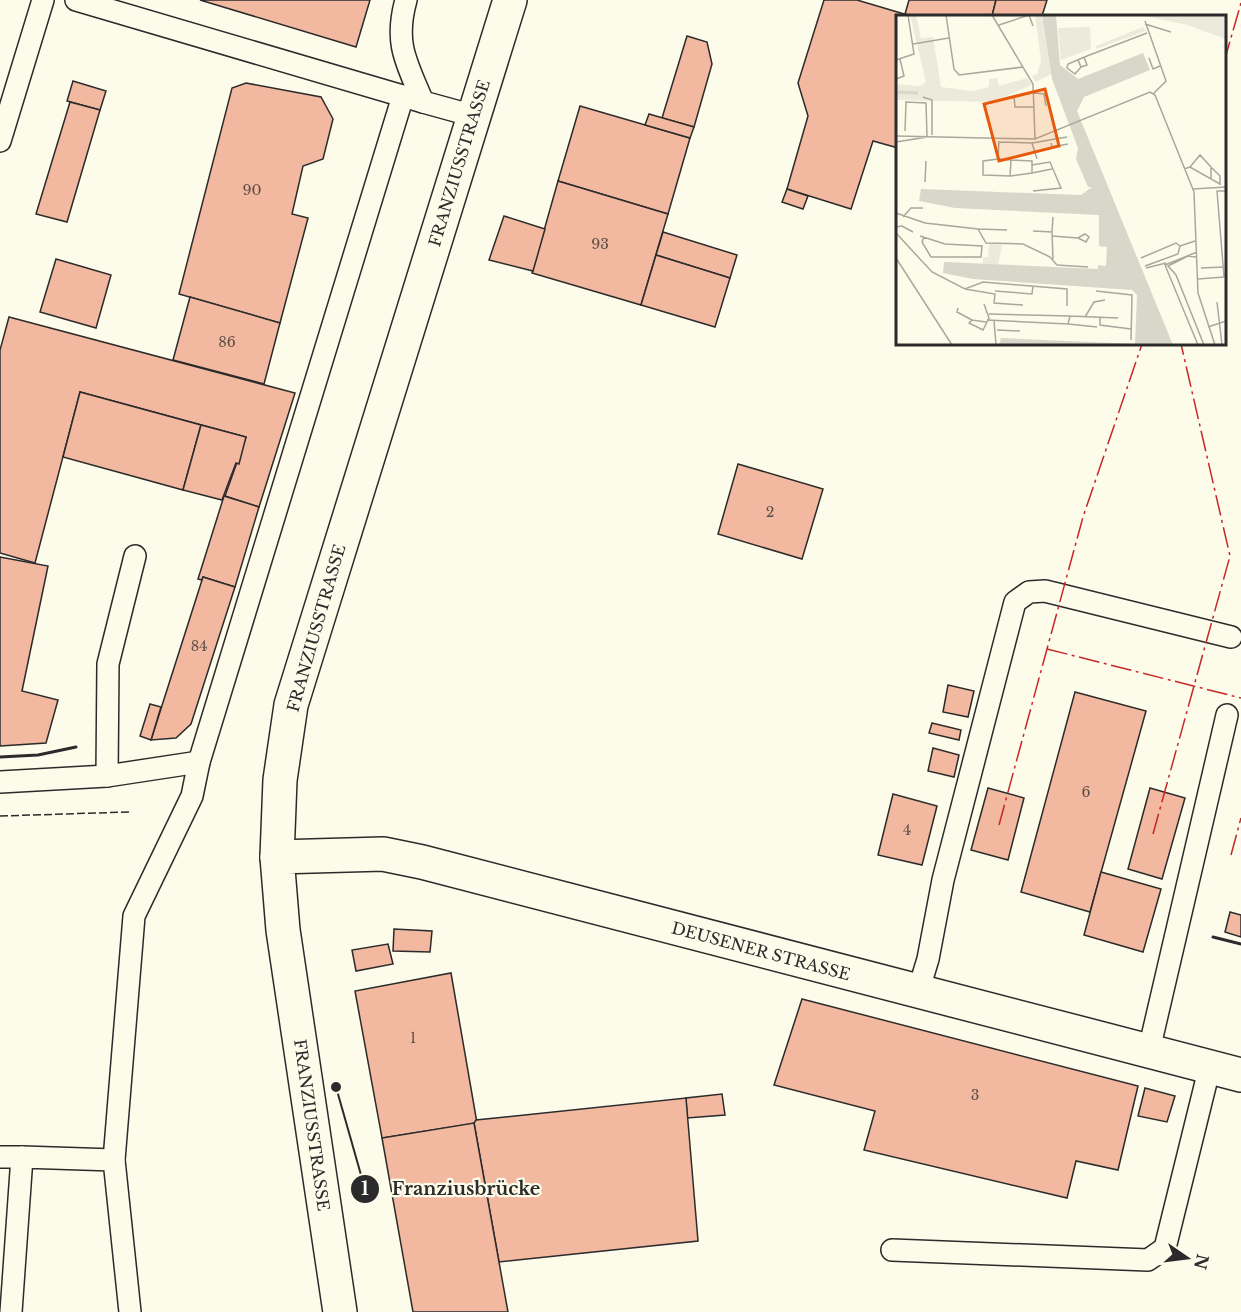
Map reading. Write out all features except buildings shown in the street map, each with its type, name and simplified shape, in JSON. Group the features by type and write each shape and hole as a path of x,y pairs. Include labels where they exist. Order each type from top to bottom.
{"main road":[{"name":"FRANZIUSSTRASSE","path":"339,1312 283,930 277,858 280,780 291,705 510,0"},
{"name":"DEUSENER STRASSE","path":"277,858 384,854 1241,1075"}],"lane":[{"path":"0,141 43,0"},
{"path":"76,0 474,116"},
{"path":"130,1312 114,1160 134,916 192,796 199,762 413,99 399,24 406,0"},
{"path":"107,776 108,664 135,556"},
{"path":"918,992 928,959 944,880 1015,602 1029,592 1045,591 1231,637"},
{"path":"1149,1050 1227,715"},
{"path":"0,782 107,776 199,762"},
{"path":"892,1250 1148,1260 1165,1248 1210,1066"},
{"path":"0,1157 114,1160"},
{"path":"11,1312 22,1157"}],"fence":[{"path":"0,816 129,812"}],"wall":[{"path":"0,757 38,755 76,747"},
{"path":"1213,937 1241,944"}],"power":[{"path":"1226,55 1241,3"},
{"path":"999,825 1083,517 1142,345"},
{"path":"1153,834 1230,556 1181,345"},
{"path":"1047,649 1241,698"},
{"path":"1231,855 1241,818"}],"place":[{"name":"Franziusbrücke","path":"336,1087"}]}
